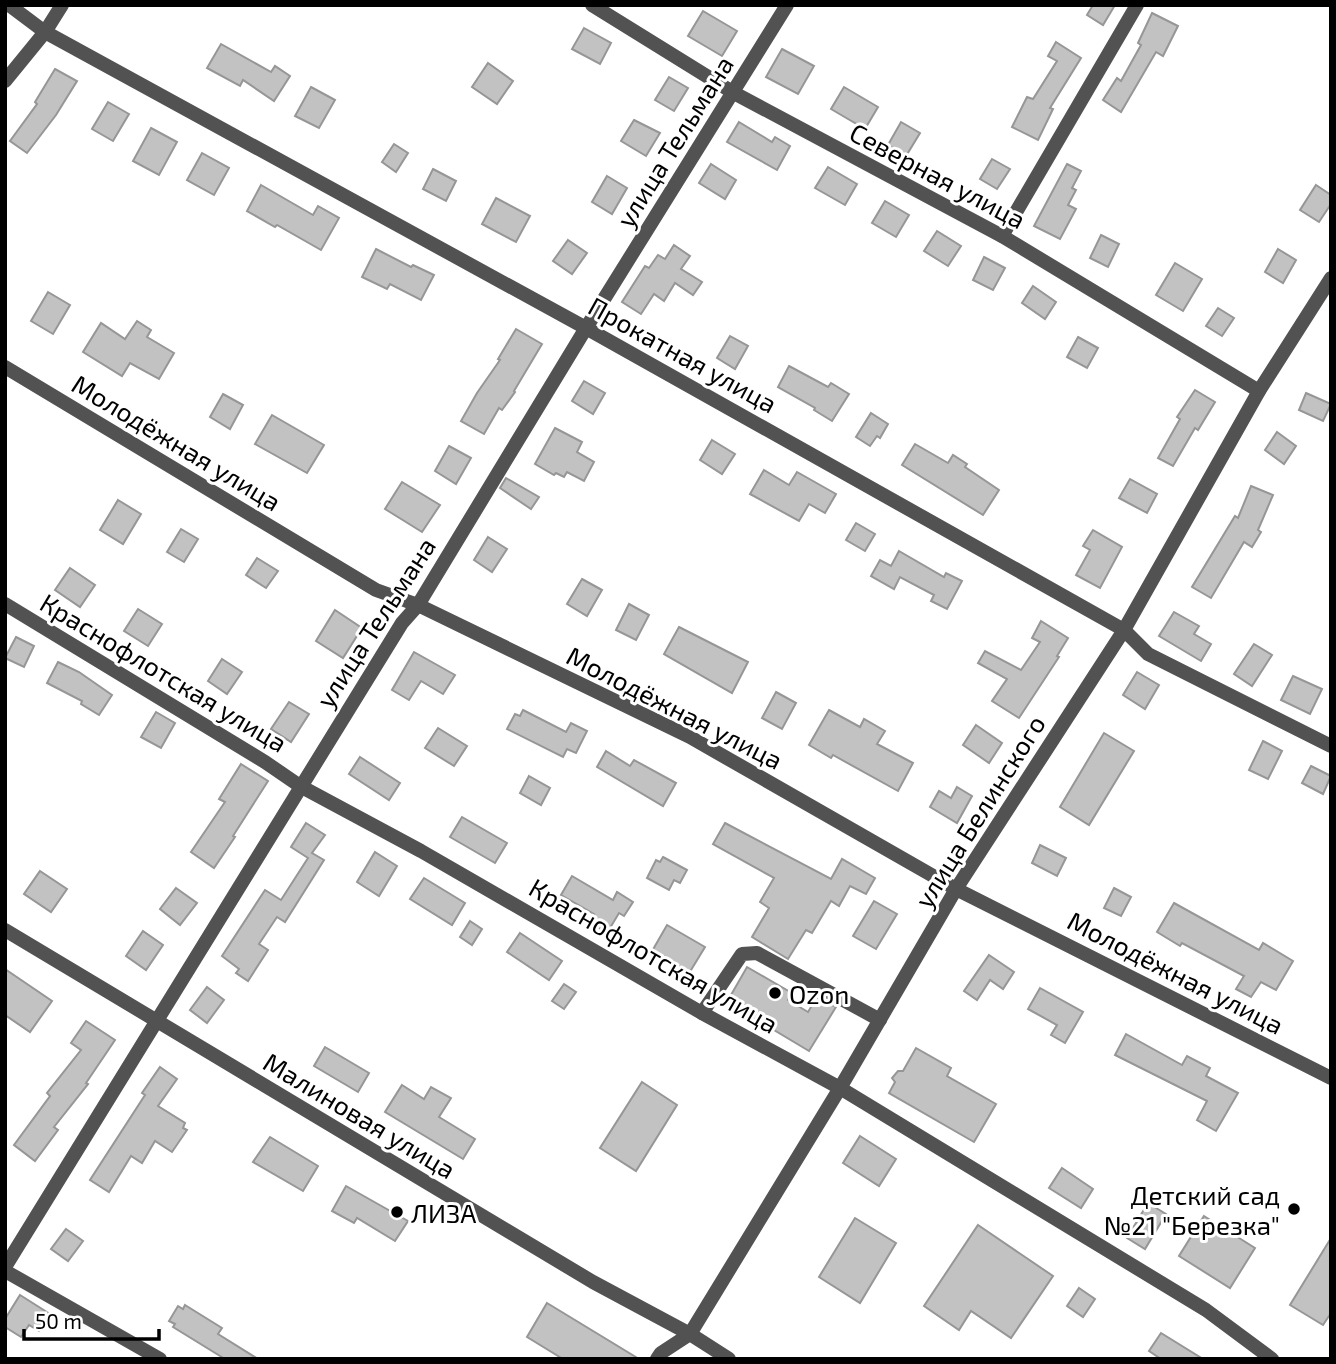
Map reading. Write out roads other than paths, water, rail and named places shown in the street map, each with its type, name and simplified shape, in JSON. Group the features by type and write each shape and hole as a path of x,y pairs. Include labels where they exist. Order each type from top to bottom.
{"street":[{"name":"Прокатная улица","path":"9,5 45,32 586,328 1124,630 1148,654 1331,746"},
{"path":"5,81 45,32 62,5"},
{"name":"Северная улица","path":"592,5 734,93 1002,236 1259,391"},
{"name":"улица Тельмана","path":"5,1269 300,786 402,623 418,605 787,5"},
{"path":"1002,236 1137,5"},
{"name":"улица Белинского","path":"657,1359 661,1353 690,1334 841,1088 956,889 1124,630 1259,391 1329,284"},
{"name":"Молодёжная улица","path":"5,367 376,590 418,605 690,737 956,889 1331,1078"},
{"name":"Краснофлотская улица","path":"5,604 300,786 421,850 702,1013 841,1088 1206,1310 1272,1359"},
{"name":"Малиновая улица","path":"5,930 593,1282 690,1334 729,1359"},
{"path":"702,1013 742,954 749,952 757,953 880,1020"},
{"path":"5,1269 160,1359"}],"place":[{"name":"Ozon","path":"775,993"},
{"name":"Детский сад №21 \"Березка\"","path":"1294,1209"},
{"name":"ЛИЗА","path":"397,1212"}]}
